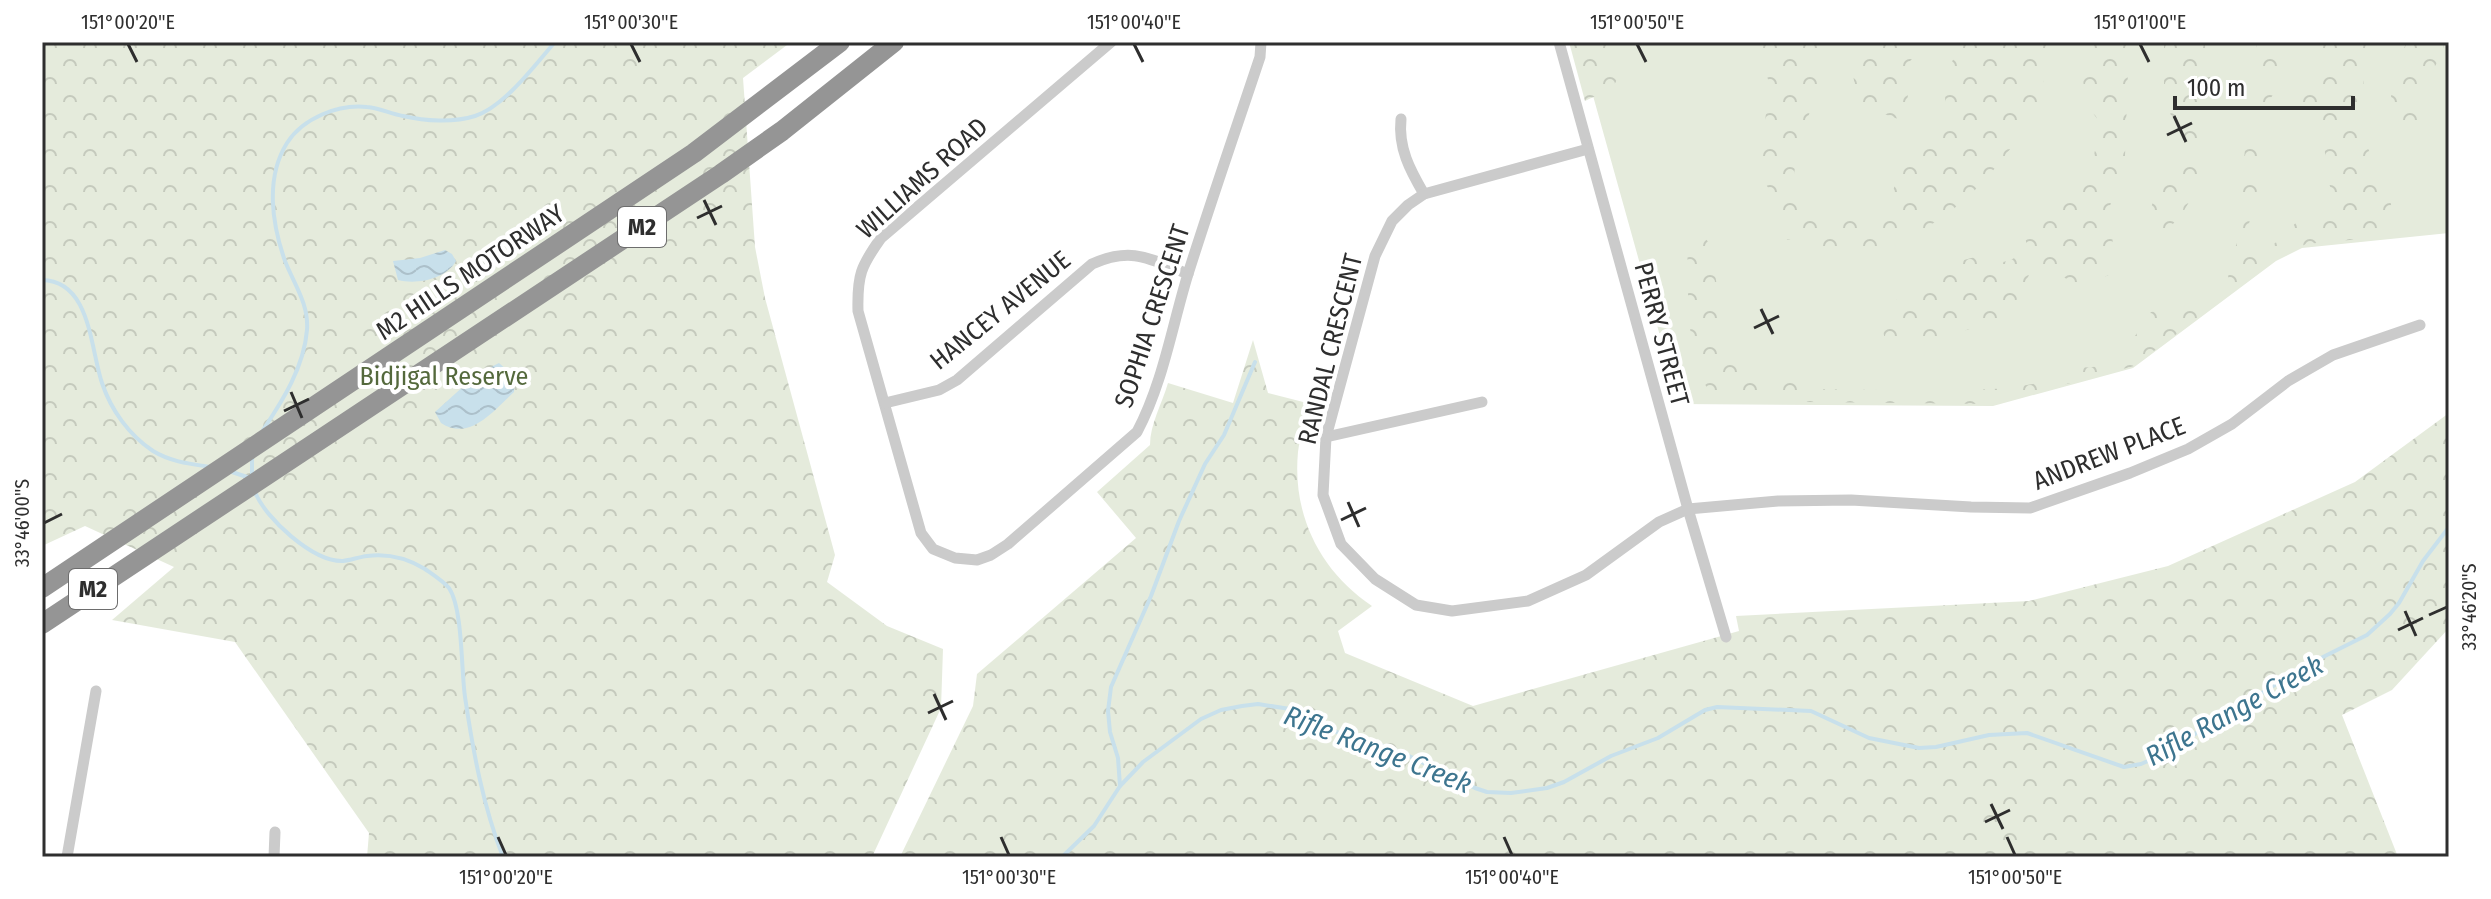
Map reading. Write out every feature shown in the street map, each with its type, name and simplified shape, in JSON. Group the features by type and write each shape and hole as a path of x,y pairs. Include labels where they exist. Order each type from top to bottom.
{"highway":[{"name":"M2 HILLS MOTORWAY","path":"42,588 694,153 840,42"},
{"name":"M2","path":"42,624 721,174 782,131 894,42"}],"street":[{"name":"WILLIAMS ROAD","path":"955,558 933,549 921,533 858,311 857,285 864,261 881,238 1111,42"},
{"name":"SOPHIA CRESCENT","path":"955,558 977,560 1000,550 1137,432 1156,389 1188,274 1260,57 1261,42"},
{"name":"PERRY STREET","path":"1559,42 1726,637"},
{"path":"1401,119 1405,156 1424,194"},
{"name":"RANDAL CRESCENT","path":"1588,149 1442,187 1424,194 1392,221 1375,256 1326,437 1323,495 1341,544 1375,579 1416,605 1452,611 1528,601 1586,575 1659,522 1688,509"},
{"name":"HANCEY AVENUE","path":"885,403 939,390 957,380 1092,264 1110,256 1129,254 1146,257 1188,274"},
{"name":"ANDREW PLACE","path":"1688,509 1778,501 1851,500 2030,508 2188,449 2232,424 2288,381 2333,355 2420,325"},
{"path":"1326,437 1482,402"},
{"path":"67,857 96,691"},
{"path":"274,857 275,832"}],"green space":[{"name":"Bidjigal Reserve","path":"42,42 791,42 743,78 755,247 765,298 835,555 827,582 887,626 943,649 941,708 872,857 367,857 369,833 235,642 112,620 174,567 85,526 42,546"},
{"path":"1569,42 1612,42 1617,79 1610,89 1585,101"},
{"path":"1578,42 2449,42 2449,233 2302,248 2276,261 2133,368 1993,406 1679,404"},
{"path":"1759,42 1826,42 1796,157 1796,188 1802,200 1814,209 1862,218 1880,212 1887,205 1913,144 1926,134 1944,130 1946,75 1961,42 2051,42 2042,89 2033,113 2002,160 1983,182 1962,202 1915,233 1889,243 1837,251 1819,246 1805,235 1787,240 1778,233 1781,205 1764,182 1759,159 1770,88"},
{"path":"1867,42 1923,42 1921,50 1909,62 1907,100 1898,119 1865,107 1857,89 1854,66"},
{"path":"2091,42 2129,42 2125,156 2110,206 2115,272 2083,287 2035,263 2010,313 1926,342 1894,344 1885,338 1882,326 1902,294 1944,267 1968,259 1979,256 2004,262 2016,257 2027,247 2025,236 2057,194 2075,185 2091,168 2101,124 2090,109 2081,74 2091,60"},
{"path":"2164,42 2204,42 2210,75 2197,119 2202,162 2197,184 2185,209 2168,229 2148,238 2156,193 2182,156 2164,90"},
{"path":"2255,42 2283,42 2276,90 2265,107 2259,97 2265,91"},
{"path":"2320,42 2366,42 2361,124 2391,204 2393,236 2306,244 2274,259 2225,298 2224,289 2237,242 2250,119 2260,128 2263,166 2245,240 2266,249 2304,216 2310,213 2328,220 2340,206 2328,181 2321,133 2304,115 2300,105 2303,93 2318,75"},
{"path":"2406,42 2445,42 2440,58 2417,95 2424,114 2423,121 2401,130 2393,124 2391,95"},
{"path":"1701,231 1710,245 1717,286 1717,334 1731,359 1759,377 1795,380 1801,389 1955,391 2010,388 2044,382 2076,368 2108,366 2129,345 2151,312 2197,305 2203,314 2134,366 1992,404 1806,402 1712,395 1696,361 1689,320 1687,237"},
{"path":"1253,340 1268,393 1311,404 1298,452 1297,475 1305,519 1313,540 1338,576 1372,606 1338,631 1345,653 1473,706 1739,631 1736,616 2029,601 2168,566 2355,482 2449,413 2449,628 2392,690 2342,715 2398,857 900,857 973,706 977,674 1136,538 1097,492 1150,445 1154,422 1168,383 1233,403"}],"water":[{"path":"445,250 456,261 445,272 422,281 398,280 393,261 420,258"},
{"path":"499,363 515,377 514,392 490,415 472,426 462,429 441,423 435,412 477,374"}],"waterway":[{"path":"263,430 297,370 307,330 303,303 285,261 274,217 273,186 287,143 302,126 322,114 345,108 372,108 430,120 458,120 475,116 508,95 555,42"},
{"path":"42,280 58,283 79,304 91,335 106,393 129,430 160,455 211,467"},
{"path":"1120,786 1118,758 1110,732 1108,711 1111,687 1151,596 1179,521 1205,464 1224,435 1255,362"},
{"path":"252,456 252,475"},
{"path":"232,472 250,478"},
{"path":"255,492 279,526 318,554 343,561 375,555 398,557 425,569 449,588 457,610 465,697 475,758 503,857"},
{"name":"Rifle Range Creek","path":"1062,857 1094,826 1120,786 1143,762 1201,719 1221,710 1258,704 1290,709 1325,729 1373,742 1487,792 1511,793 1547,788 1564,782 1611,756 1658,738 1705,710 1717,707 1811,711 1869,738 1919,748 1989,735 2027,733 2124,767 2141,764 2309,664 2367,635 2399,603 2423,561 2449,527"}]}
